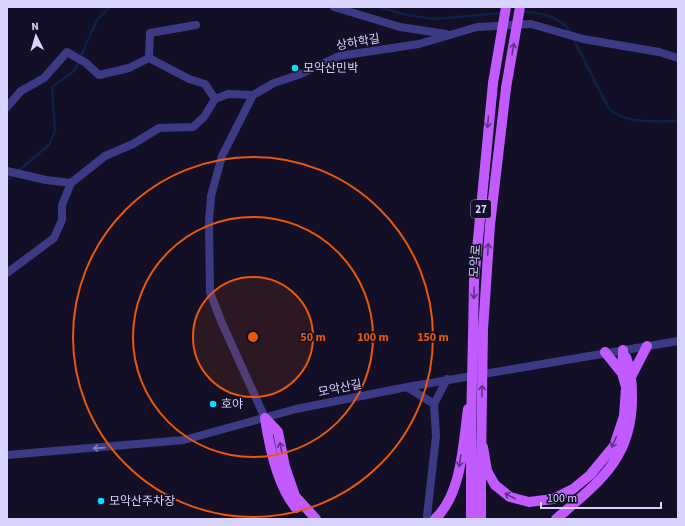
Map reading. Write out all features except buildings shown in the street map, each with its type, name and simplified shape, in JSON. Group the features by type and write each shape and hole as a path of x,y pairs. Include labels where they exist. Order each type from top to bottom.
{"main road":[{"name":"모악로","path":"471,519 470,395 474,281 493,83 506,7"},
{"name":"모악로","path":"481,519 483,330 490,225 506,88 520,7"},
{"path":"627,375 647,346"},
{"path":"481,419 487,471 495,485 510,497 529,502 553,499 573,489 590,475 614,446 624,416 628,362 623,350"},
{"path":"556,519 597,483 616,461 626,440 632,410 627,375 605,352"},
{"path":"431,518 444,510 451,499 457,477 470,395"},
{"path":"265,418 267,434 289,499 305,519"},
{"path":"265,418 278,432 285,467 295,496 316,519"}],"street":[{"path":"334,7 400,27 449,34"},
{"name":"상하학길","path":"253,95 274,83 301,74 339,56 419,44 477,27 531,24 583,38 659,52 678,58"},
{"path":"150,58 150,33 196,25"},
{"path":"7,107 21,91 44,78 67,52 86,63 99,75 129,68 150,58"},
{"path":"150,58 189,79 205,84 215,99"},
{"path":"7,273 54,238 62,220 62,205 71,183 105,156 133,144 159,128 193,127 204,117 215,99 228,94 253,95 222,156 212,196 209,221 210,292 221,321 265,418"},
{"path":"7,171 71,183"},
{"name":"모악산길","path":"7,455 184,440 296,409 447,379 678,341"},
{"path":"431,518 436,436 434,404 447,379"},
{"path":"407,387 434,404"}],"waterway":[{"path":"17,172 49,145 55,131 52,87 74,71 97,20 110,7"},
{"path":"379,7 407,15 434,19 503,13"},
{"path":"522,12 550,16 562,23 571,33"},
{"path":"573,38 608,107 615,113 622,117 640,121 678,121"},
{"path":"7,180 13,175"}],"place":[{"name":"모악산민박","path":"295,68"},
{"name":"호야","path":"213,404"},
{"name":"모악산주차장","path":"101,501"}]}
